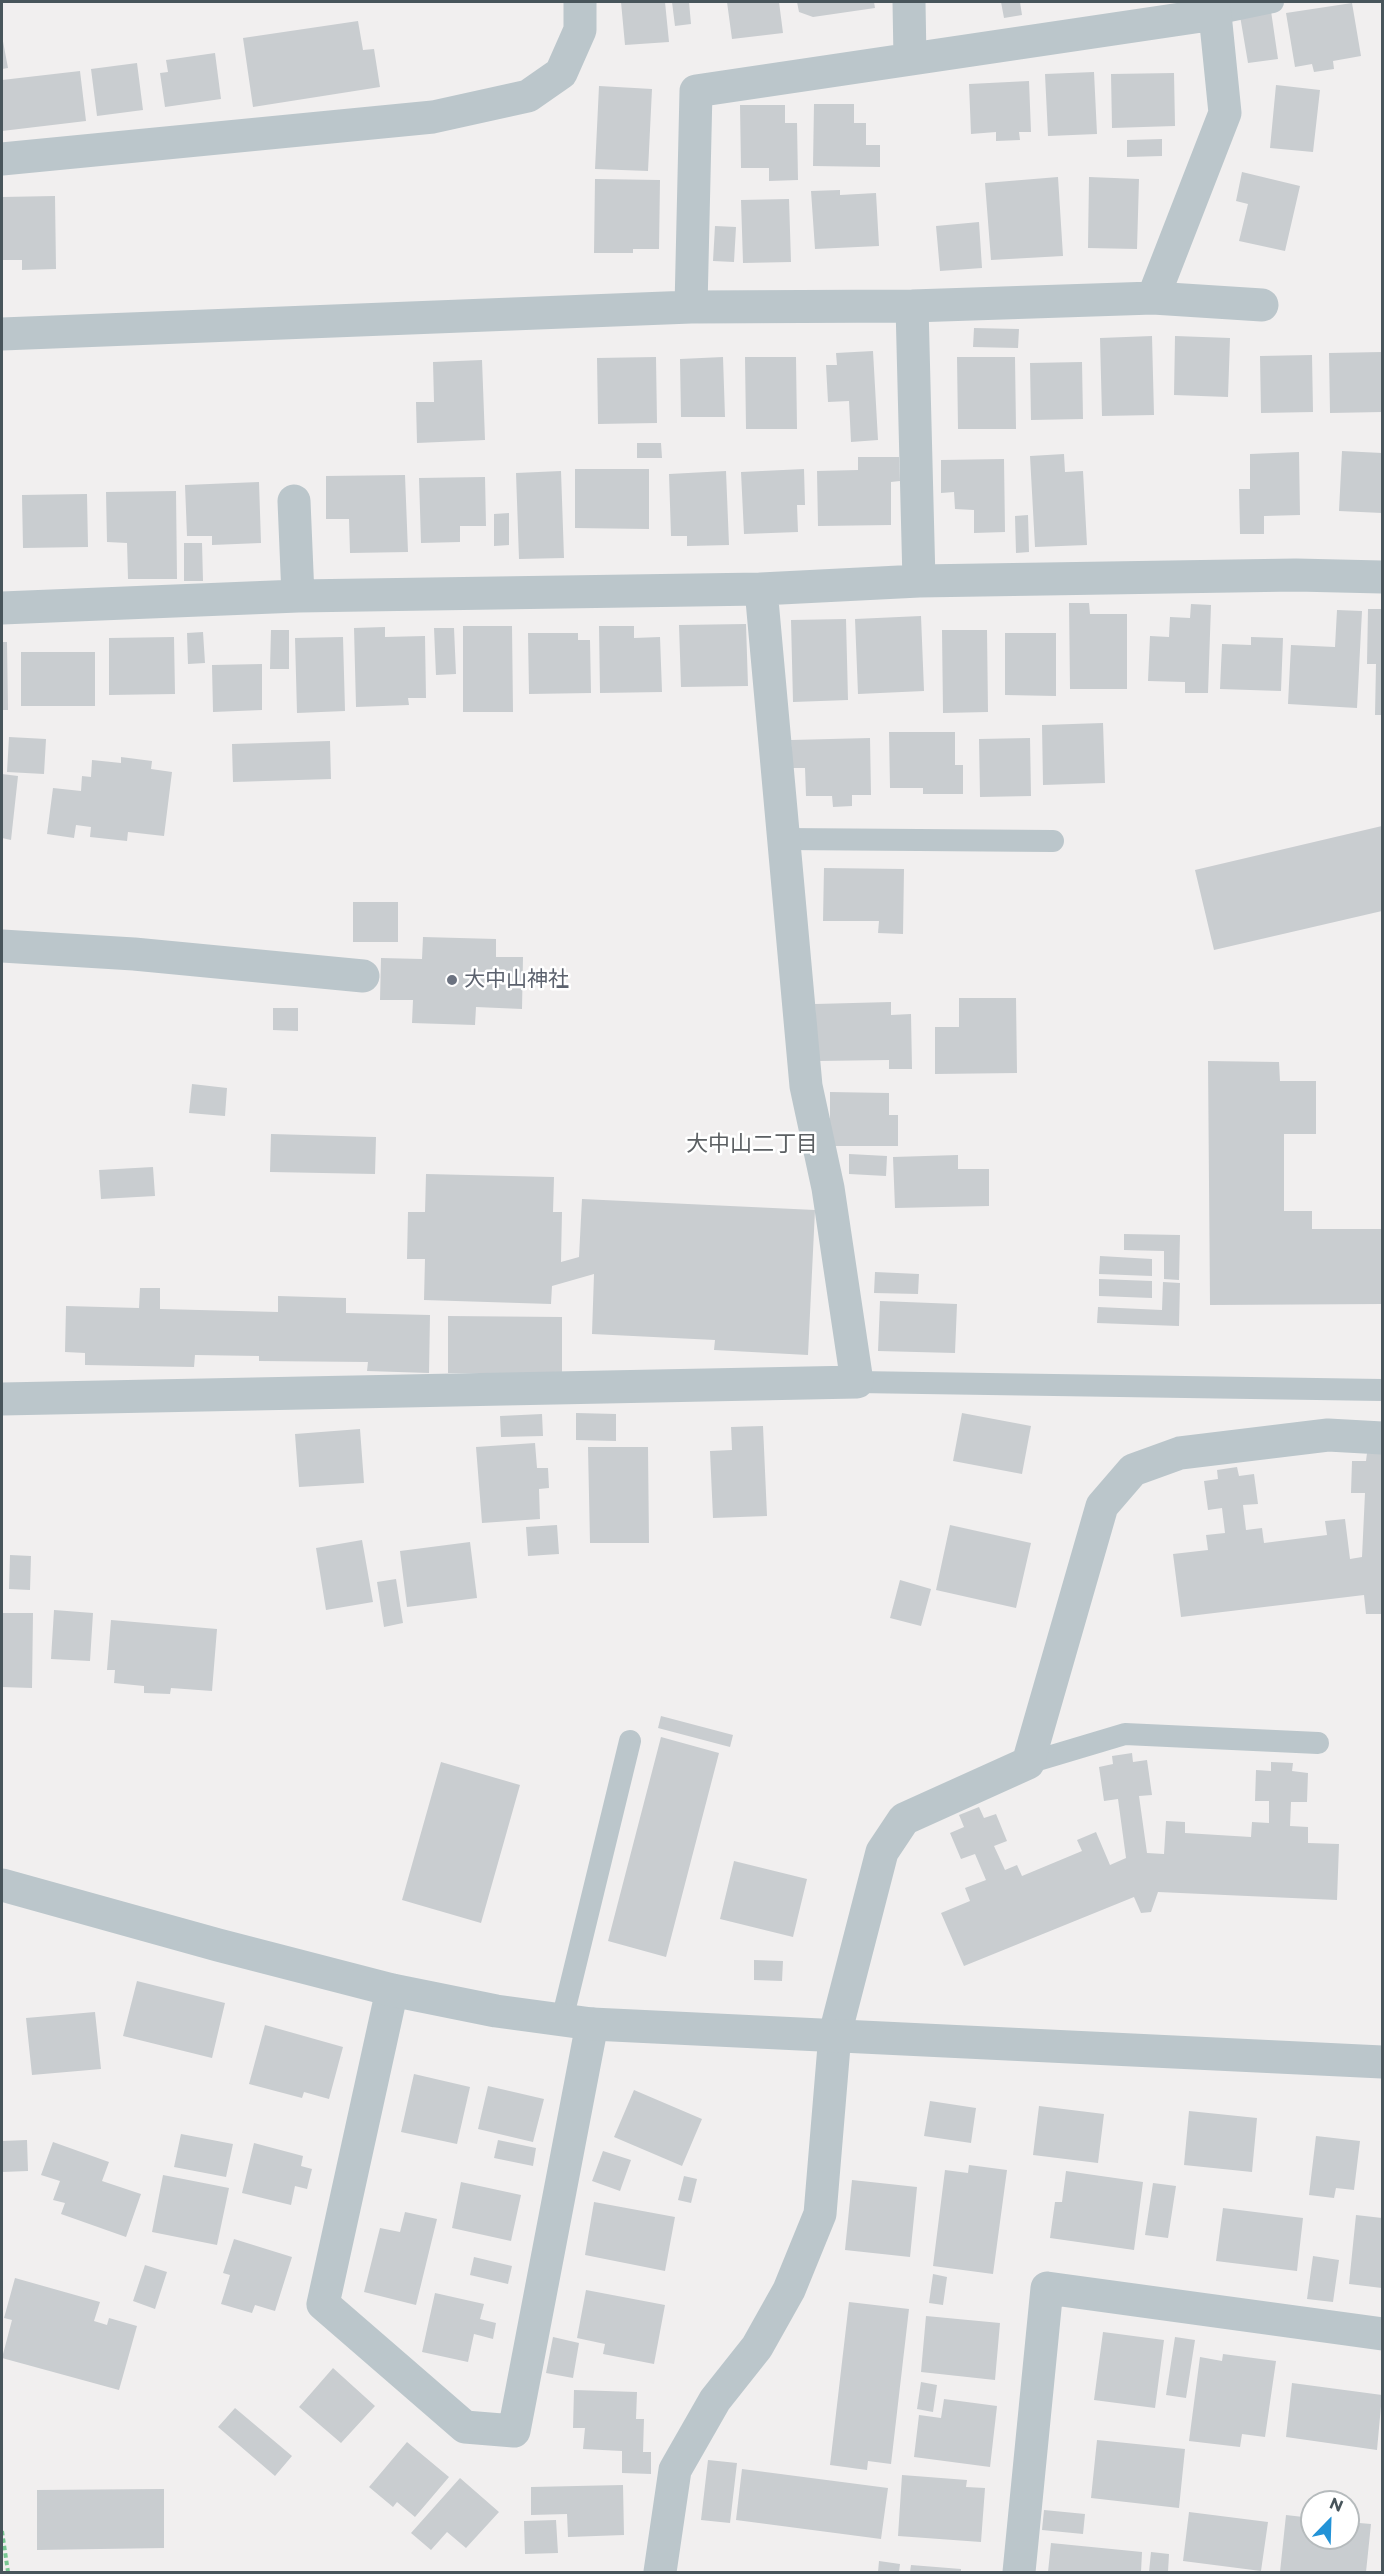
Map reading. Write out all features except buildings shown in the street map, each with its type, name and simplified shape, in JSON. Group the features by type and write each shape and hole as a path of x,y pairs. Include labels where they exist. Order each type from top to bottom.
{"street":[{"path":"2,159 433,117 528,96 561,73 580,30 580,2"},
{"path":"909,2 910,59"},
{"path":"691,307 696,91 1215,14 1225,113 1153,298"},
{"path":"2,334 691,307 912,306 1153,298 1262,305"},
{"path":"912,306 919,580"},
{"path":"294,501 298,596"},
{"path":"2,608 298,596 761,589 919,580 1296,575 1383,577"},
{"path":"2,1399 856,1383 828,1188 806,1086 761,589"},
{"path":"2,946 134,954 363,976"},
{"path":"660,2572 675,2470 715,2400 757,2347 789,2290 820,2214 835,2034 882,1852 904,1819 1028,1763 1102,1506 1133,1470 1180,1453 1328,1435 1383,1437"},
{"path":"2,1885 392,1990 496,2011 577,2022 1383,2062"},
{"path":"392,1990 323,2304 465,2427 514,2431 577,2022"},
{"path":"1019,2572 1047,2288 1383,2334"}],"lane":[{"path":"1215,14 1273,2"},
{"path":"784,839 1053,841"},
{"path":"856,1383 1383,1390"},
{"path":"1028,1763 1125,1734 1318,1743"},
{"path":"577,2022 630,1741"}],"path":[{"path":"2,2531 8,2572"}],"place":[{"name":"大中山神社","path":"452,980"}],"district":[{"name":"大中山二丁目","path":"752,1145"}]}
